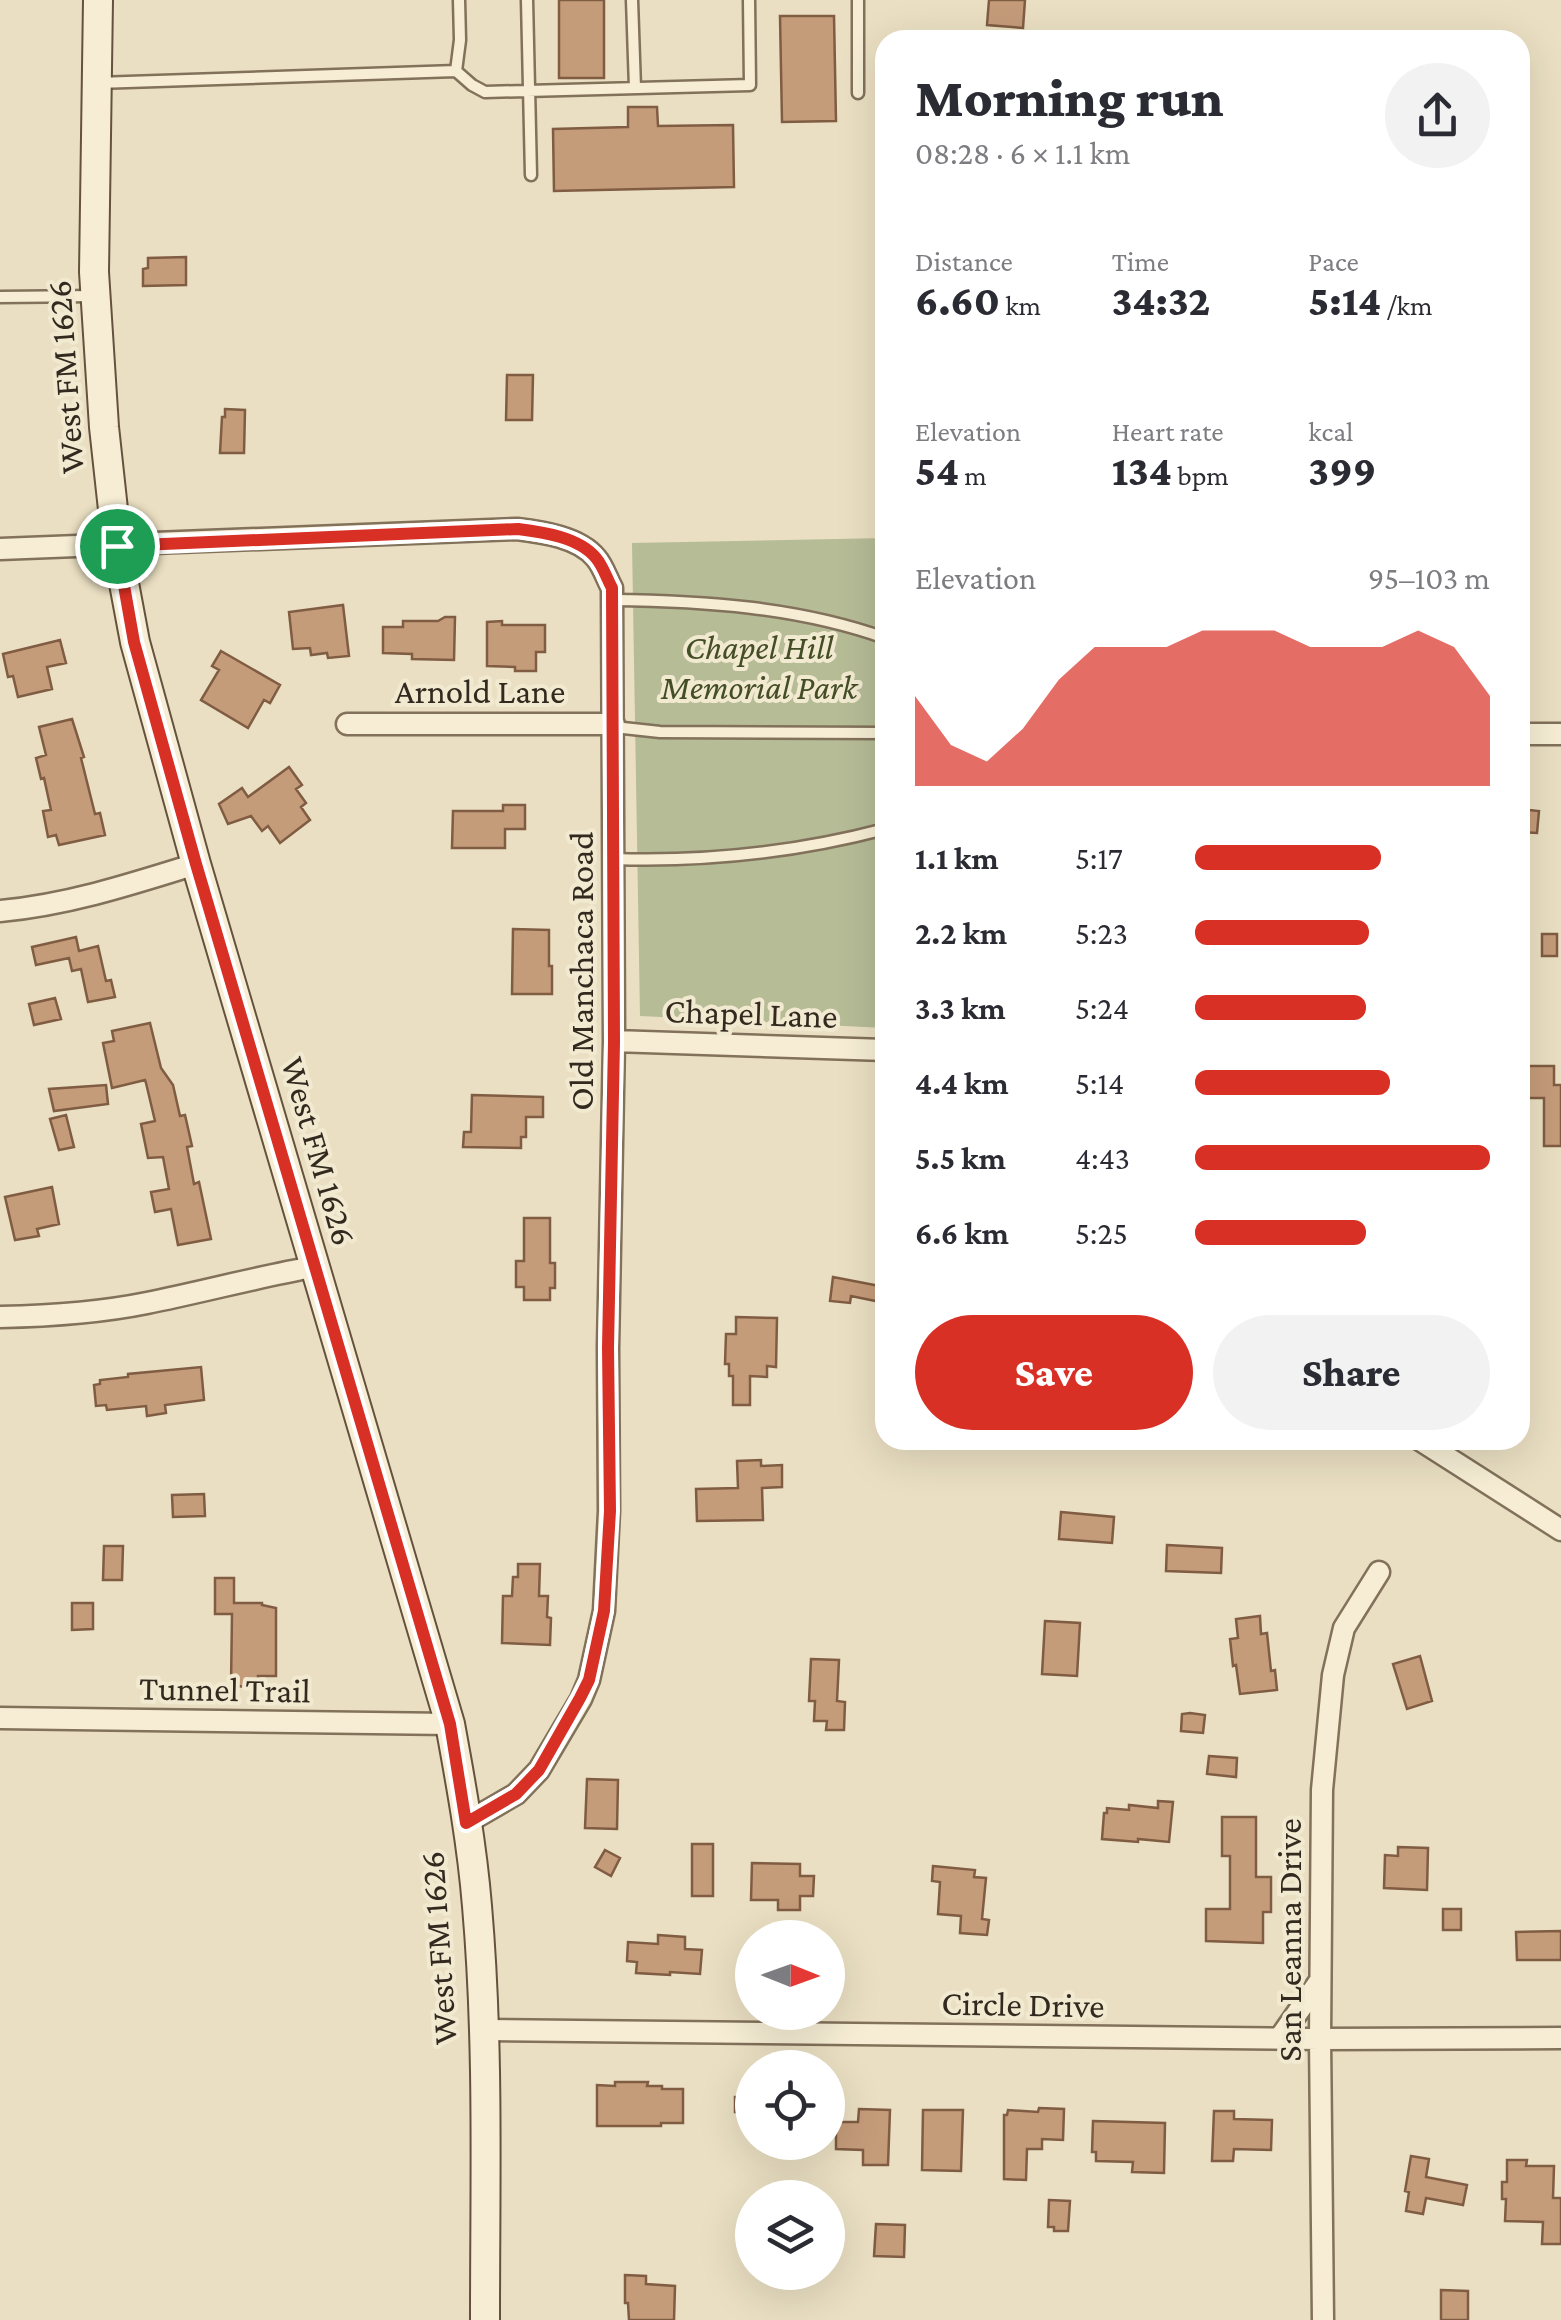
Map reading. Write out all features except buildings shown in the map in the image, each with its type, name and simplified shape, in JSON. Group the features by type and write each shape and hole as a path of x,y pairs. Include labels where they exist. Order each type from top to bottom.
{"main road":[{"name":"West FM 1626","path":"98,0 96,296 104,428 117,546 134,642 196,864 450,1724 477,1903 484,2030 485,2320"}],"street":[{"name":"Old Manchaca Road","path":"0,549 518,529 578,544 596,557 612,588 614,1042 608,1348 610,1511 604,1611 589,1680 539,1770 516,1794 466,1823"},
{"name":"Arnold Lane","path":"347,724 614,726"},
{"path":"1530,734 1561,734"},
{"path":"0,911 113,890 196,864"},
{"name":"Chapel Lane","path":"614,1042 875,1050"},
{"path":"0,1317 57,1315 145,1304 314,1267"},
{"path":"1436,1450 1561,1530"},
{"name":"San Leanna Drive","path":"1323,2320 1322,1790 1333,1674 1344,1628 1379,1572"},
{"name":"Tunnel Trail","path":"0,1718 450,1724"},
{"path":"1279,2039 1320,1980"},
{"name":"Circle Drive","path":"484,2030 1279,2039 1561,2038"}],"lane":[{"path":"456,71 459,0"},
{"path":"527,0 532,175"},
{"path":"632,0 635,88"},
{"path":"96,83 456,71 485,92 750,85 749,0"},
{"path":"858,0 858,93"},
{"path":"0,298 96,296"},
{"path":"612,600 678,600 765,609 875,635"},
{"path":"614,726 660,732 875,734"},
{"path":"614,859 704,860 827,844 875,832"}],"green space":[{"name":"Chapel Hill Memorial Park","path":"875,538 875,1028 640,1016 632,543"}],"route":[{"path":"518,529 578,544 596,557 612,588 614,1042 608,1348 610,1511 604,1611 589,1680 539,1770 516,1794 466,1823 450,1724 196,864 134,642 117,546 518,529"}]}
